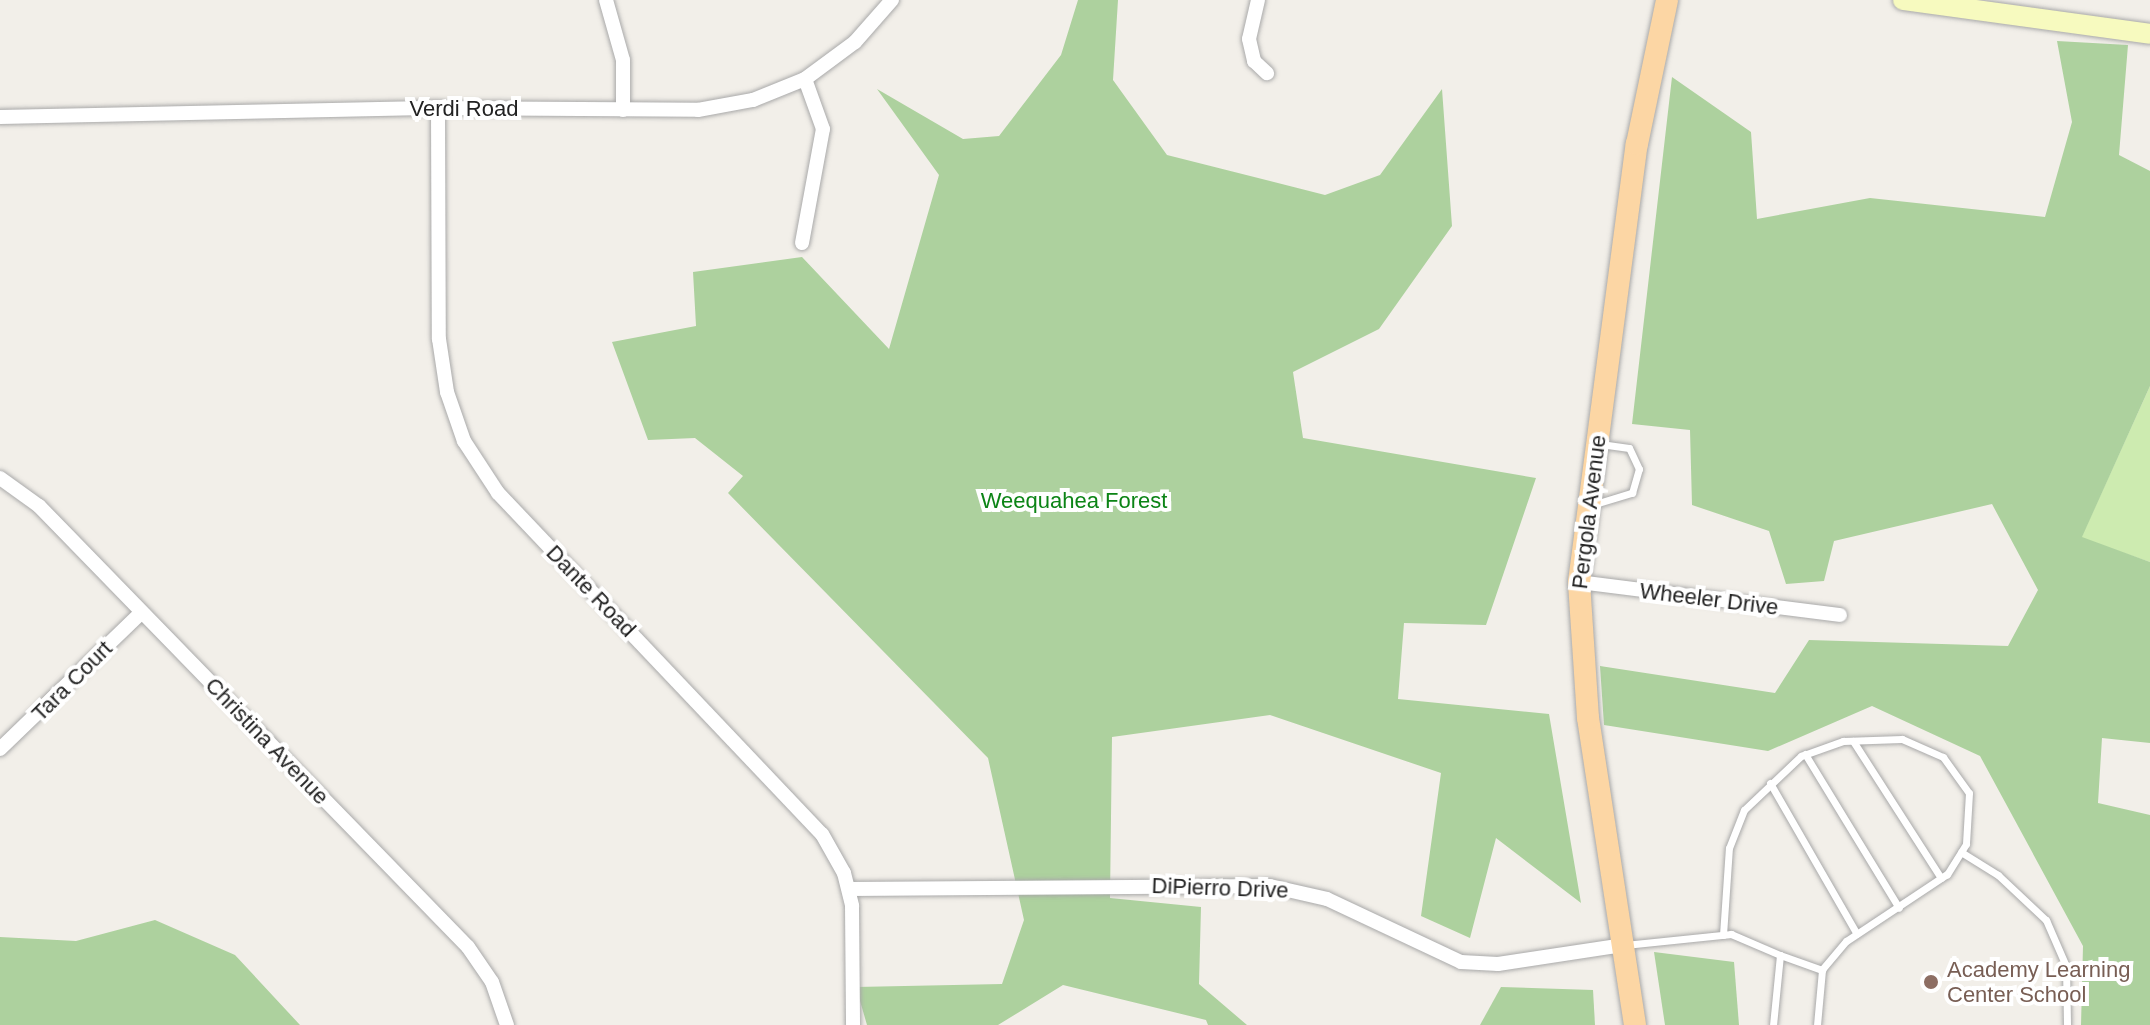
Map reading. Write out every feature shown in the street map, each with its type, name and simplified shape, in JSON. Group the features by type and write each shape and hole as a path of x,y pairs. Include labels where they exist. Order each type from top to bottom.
{"main road":[{"name":"Pergola Avenue","path":"1635,1025 1588,718 1579,582 1646,82 1667,0"}],"street":[{"path":"606,0 623,60 623,110"},
{"name":"Verdi Road","path":"0,117 438,108 623,110 716,107 770,94 805,79 855,42 892,0"},
{"path":"1258,0 1249,39 1254,61 1267,73"},
{"path":"1903,0 2150,34"},
{"path":"802,243 823,129 805,79"},
{"name":"Dante Road","path":"438,108 439,339 447,392 464,441 498,493 806,814 834,855 849,889 853,1025"},
{"name":"Christina Avenue","path":"0,478 39,506 468,947 492,982 507,1025"},
{"name":"Wheeler Drive","path":"1579,582 1840,615"},
{"name":"Tara Court","path":"0,749 142,612"},
{"name":"DiPierro Drive","path":"849,889 1279,887 1327,899 1461,962 1498,964 1623,945"}],"lane":[{"path":"1589,506 1632,493 1638,482 1637,458 1629,448 1597,444"},
{"path":"1723,935 1729,848 1744,810 1805,754 1853,741 1902,739 1943,757 1969,793 1966,844 1941,878 1857,934 1822,970 1817,1025"},
{"path":"1853,741 1941,878"},
{"path":"1805,754 1899,908"},
{"path":"1770,783 1857,934"},
{"path":"1961,852 1998,875 2046,920 2066,966 2067,1025"},
{"path":"1623,945 1723,935 1822,970"},
{"path":"1773,1025 1780,955"}],"green space":[{"name":"Weequahea Forest","path":"1078,0 1118,0 1113,80 1167,155 1325,195 1380,175 1442,89 1452,226 1379,329 1293,372 1303,438 1536,478 1486,625 1404,623 1398,699 1549,714 1581,903 1496,838 1470,938 1421,916 1441,773 1270,715 1112,737 1110,898 1201,907 1199,984 1247,1025 1208,1025 1206,1020 1063,985 998,1025 867,1025 856,987 1002,984 1024,920 988,758 728,493 743,476 695,438 648,440 612,342 696,326 693,272 802,257 889,349 939,175 877,89 963,139 999,136 1061,55"},
{"path":"2057,41 2128,45 2119,155 2150,171 2150,386 2082,537 2150,562 2150,743 2102,738 2098,803 2150,815 2150,1025 2081,1025 2083,946 1980,756 1872,706 1768,751 1604,725 1600,666 1775,693 1809,640 2008,646 2038,590 1992,504 1834,541 1824,581 1786,584 1769,531 1692,505 1690,430 1632,424 1672,77 1751,132 1757,219 1870,198 2045,217 2072,122"},
{"path":"2150,386 2150,562 2081,538"},
{"path":"155,920 235,955 300,1025 0,1025 0,937 76,941"},
{"path":"1654,952 1734,962 1739,1025 1665,1025"},
{"path":"1501,987 1593,990 1595,1025 1480,1025"}],"place":[{"name":"Academy Learning Center School","path":"1931,982"}]}
